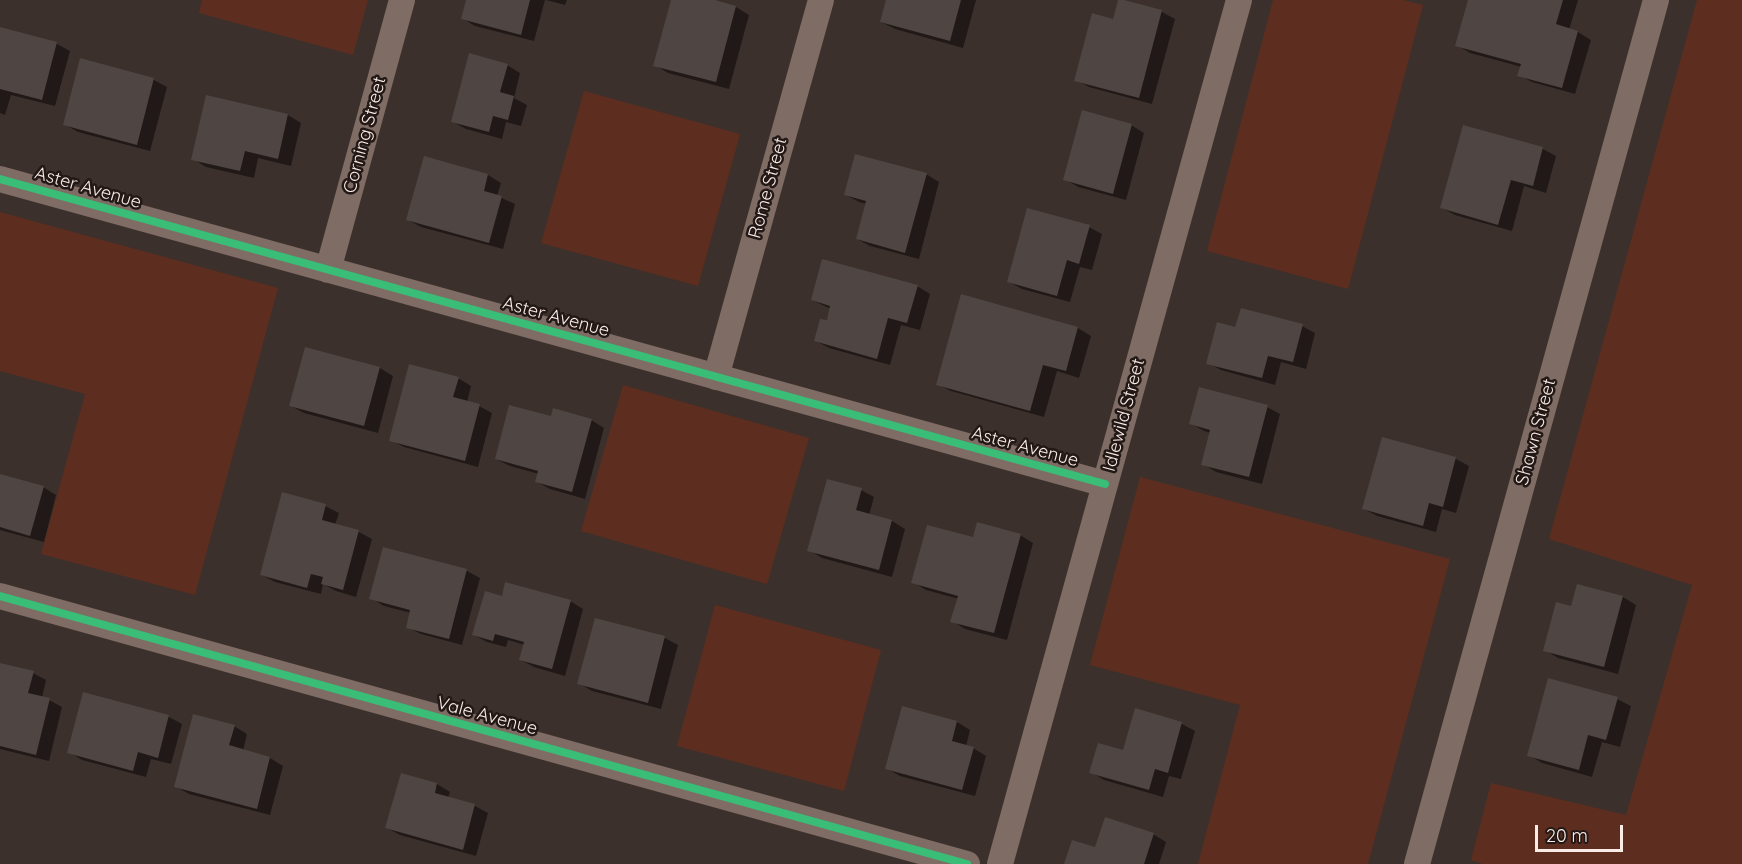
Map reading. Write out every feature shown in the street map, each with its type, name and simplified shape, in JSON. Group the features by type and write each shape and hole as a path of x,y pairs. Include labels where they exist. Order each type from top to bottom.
{"street":[{"name":"Corning Street","path":"328,270 402,0"},
{"name":"Rome Street","path":"716,377 820,0"},
{"name":"Idlewild Street","path":"1000,864 1239,0"},
{"name":"Shawn Street","path":"1417,864 1656,0"},
{"name":"Aster Avenue","path":"0,179 1105,484"},
{"name":"Vale Avenue","path":"0,596 967,864"}],"shaded area":[{"path":"202,0 368,0 353,55 199,13"},
{"path":"1273,0 1403,0 1423,5 1348,289 1207,251"},
{"path":"1697,0 1742,0 1742,864 1483,864 1471,860 1491,783 1626,815 1692,585 1549,539"},
{"path":"584,91 740,134 698,286 541,243"},
{"path":"0,212 278,288 195,595 41,554 85,394 0,371"},
{"path":"623,385 809,438 767,584 581,531"},
{"path":"1140,477 1450,559 1368,864 1198,864 1240,705 1090,665"},
{"path":"715,605 881,650 844,791 677,746"}],"building":[{"path":"466,0 530,0 521,35 461,19"},
{"path":"671,0 715,0 736,6 716,82 653,66"},
{"path":"886,0 961,0 950,41 880,22"},
{"path":"1118,0 1162,10 1139,98 1074,81 1092,13 1113,19"},
{"path":"1468,0 1563,0 1556,24 1578,31 1562,88 1517,76 1521,64 1455,46"},
{"path":"0,27 57,42 42,100 0,89"},
{"path":"469,53 508,64 500,92 514,96 508,120 493,116 489,132 451,122"},
{"path":"80,58 154,78 137,145 63,125"},
{"path":"206,95 288,114 278,159 245,151 240,171 191,160"},
{"path":"1082,110 1132,124 1113,194 1063,180"},
{"path":"1463,125 1543,147 1533,186 1511,180 1498,225 1440,208"},
{"path":"855,154 927,173 905,253 856,239 866,201 844,195"},
{"path":"424,156 488,174 484,191 502,196 489,243 406,220"},
{"path":"1027,208 1090,225 1079,264 1067,260 1057,296 1007,282"},
{"path":"822,259 918,285 907,323 888,318 877,359 814,341 820,319 827,320 830,306 811,300"},
{"path":"961,294 1078,327 1066,371 1043,365 1030,411 936,385"},
{"path":"1241,308 1303,324 1293,362 1268,356 1262,378 1206,364 1217,322 1235,327"},
{"path":"305,347 380,367 364,426 289,406"},
{"path":"409,364 459,377 453,397 480,404 465,461 389,441"},
{"path":"1199,387 1268,405 1249,477 1201,465 1210,430 1189,424"},
{"path":"509,405 551,416 553,408 592,419 572,492 535,482 538,471 495,459"},
{"path":"1382,437 1456,457 1443,507 1429,503 1423,526 1362,509"},
{"path":"0,474 44,486 30,536 0,527"},
{"path":"827,479 862,488 856,510 892,520 879,570 807,551"},
{"path":"282,492 326,504 322,520 359,530 343,590 321,584 323,577 311,574 307,588 260,575"},
{"path":"977,522 1021,534 994,633 950,622 958,596 911,583 927,525 973,537"},
{"path":"383,547 467,569 449,639 406,628 410,610 369,599"},
{"path":"505,582 571,600 552,669 519,660 524,642 495,634 493,641 472,635 485,591 502,596"},
{"path":"1577,584 1623,596 1604,667 1543,651 1556,602 1571,606"},
{"path":"595,618 665,636 648,703 577,684"},
{"path":"0,663 34,671 28,693 50,698 36,755 0,746"},
{"path":"1548,678 1618,697 1606,740 1588,735 1579,770 1527,756"},
{"path":"83,692 169,715 158,758 138,752 133,771 67,753"},
{"path":"902,706 957,721 952,741 974,747 962,790 885,769"},
{"path":"1135,708 1182,722 1168,773 1155,769 1149,790 1089,773 1098,743 1123,750"},
{"path":"193,714 235,725 229,745 270,757 257,809 174,787"},
{"path":"401,773 437,783 435,793 475,804 463,850 385,828"},
{"path":"1105,817 1154,833 1144,864 1064,864 1072,840 1095,847"}],"cycle path":[{"path":"0,179 1105,484"},
{"path":"0,596 967,864"}]}
